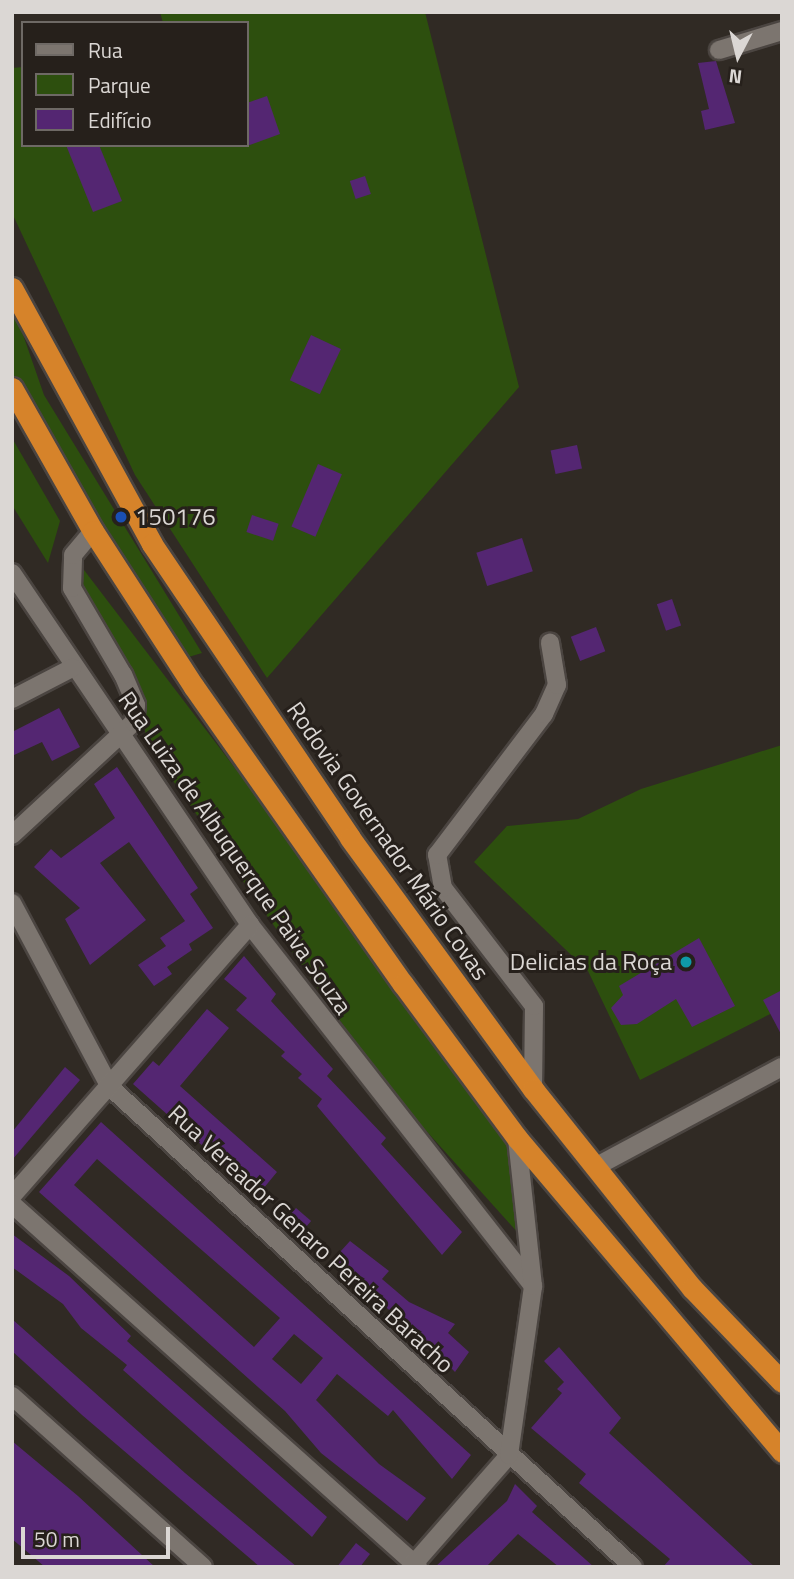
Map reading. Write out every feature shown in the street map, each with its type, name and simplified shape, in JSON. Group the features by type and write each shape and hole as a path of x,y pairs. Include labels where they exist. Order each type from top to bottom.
{"highway":[{"name":"Rodovia Governador Mário Covas","path":"12,288 152,544 350,838 533,1089 692,1288 782,1382"},
{"path":"12,388 93,531 194,687 517,1138 782,1452"}],"street":[{"path":"719,50 782,31"},
{"path":"12,835 125,735 136,705 72,588 73,555 93,531"},
{"name":"Rua Luiza de Albuquerque Paiva Souza","path":"12,573 72,668 125,735 250,925 533,1286"},
{"path":"533,1089 534,1006 443,888 437,855 544,714 557,685 550,643"},
{"path":"12,699 72,668"},
{"name":"Rua Vereador Genaro Pereira Baracho","path":"12,903 110,1087 633,1567"},
{"path":"12,1196 250,925"},
{"path":"597,1166 782,1067"},
{"path":"12,1203 415,1566 509,1455 533,1286 517,1138"},
{"path":"12,1396 203,1567"}],"green space":[{"path":"160,12 425,12 519,387 267,678 135,475 12,213 12,68 21,67 21,147 248,147 248,21 162,21"},
{"path":"12,303 44,395 202,653 165,664 12,385"},
{"path":"12,438 60,521 48,563 12,505"},
{"path":"81,566 517,1138 528,1244 385,1085 146,742 142,696 80,582"},
{"path":"782,745 782,1008 640,1080 588,971 474,862 507,826 578,819 641,789"}],"building":[{"path":"716,61 735,123 705,130 701,111 709,109 698,63"},
{"path":"267,96 280,134 248,146 248,103"},
{"path":"67,147 100,147 122,201 93,212"},
{"path":"365,176 371,194 356,199 350,181"},
{"path":"311,335 341,349 320,394 290,380"},
{"path":"577,445 582,468 556,474 551,451"},
{"path":"318,464 342,474 315,537 291,527"},
{"path":"252,515 279,524 273,541 246,532"},
{"path":"522,538 533,571 487,586 476,553"},
{"path":"672,599 681,625 666,631 657,604"},
{"path":"596,627 605,651 580,661 571,637"},
{"path":"59,708 80,747 52,761 42,742 12,756 12,732"},
{"path":"117,767 198,888 190,894 213,928 189,944 192,950 167,967 172,974 154,986 138,965 166,946 160,938 185,921 129,842 100,863 146,920 90,965 65,919 80,908 34,867 51,849 61,858 115,818 94,784"},
{"name":"Delicias da Roça","path":"699,938 735,1006 692,1027 676,999 637,1024 621,1025 611,1008 623,995 619,986"},
{"path":"244,956 276,994 271,1001 333,1069 327,1076 386,1138 381,1144 462,1232 442,1255 317,1106 322,1099 298,1078 302,1074 281,1056 285,1052 236,1010 247,998 224,979"},
{"path":"782,990 782,1036 763,1000"},
{"path":"207,1009 229,1028 180,1086 277,1172 258,1195 133,1084 153,1061 159,1066"},
{"path":"65,1067 80,1080 12,1160 12,1132"},
{"path":"101,1122 471,1455 452,1479 393,1410 388,1416 337,1374 316,1400 379,1464 426,1498 407,1521 321,1453 285,1411 39,1192","holes":["97,1159 280,1318 254,1347 74,1185","294,1334 323,1358 301,1384 272,1359"]},
{"path":"296,1208 311,1221 301,1232 286,1219"},
{"path":"12,1234 69,1276 131,1336 127,1341 327,1517 312,1537 123,1370 127,1365 81,1328 63,1304 12,1267"},
{"path":"350,1241 389,1271 382,1279 409,1302 455,1324 448,1333 469,1352 455,1372 412,1328 330,1263"},
{"path":"12,1319 185,1473 297,1567 260,1567 82,1415 12,1351"},
{"path":"559,1347 621,1418 609,1433 755,1567 663,1567 670,1559 579,1483 586,1474 531,1428 562,1393 557,1389 564,1382 544,1361"},
{"path":"12,1441 78,1496 155,1567 45,1567 12,1539"},
{"path":"515,1484 537,1506 532,1512 594,1567 559,1567 518,1534 486,1567 435,1567 507,1501"},
{"path":"356,1543 370,1554 360,1567 337,1567"}],"place":[{"name":"150176","path":"121,517"},
{"name":"Delicias da Roça","path":"686,962"}]}
